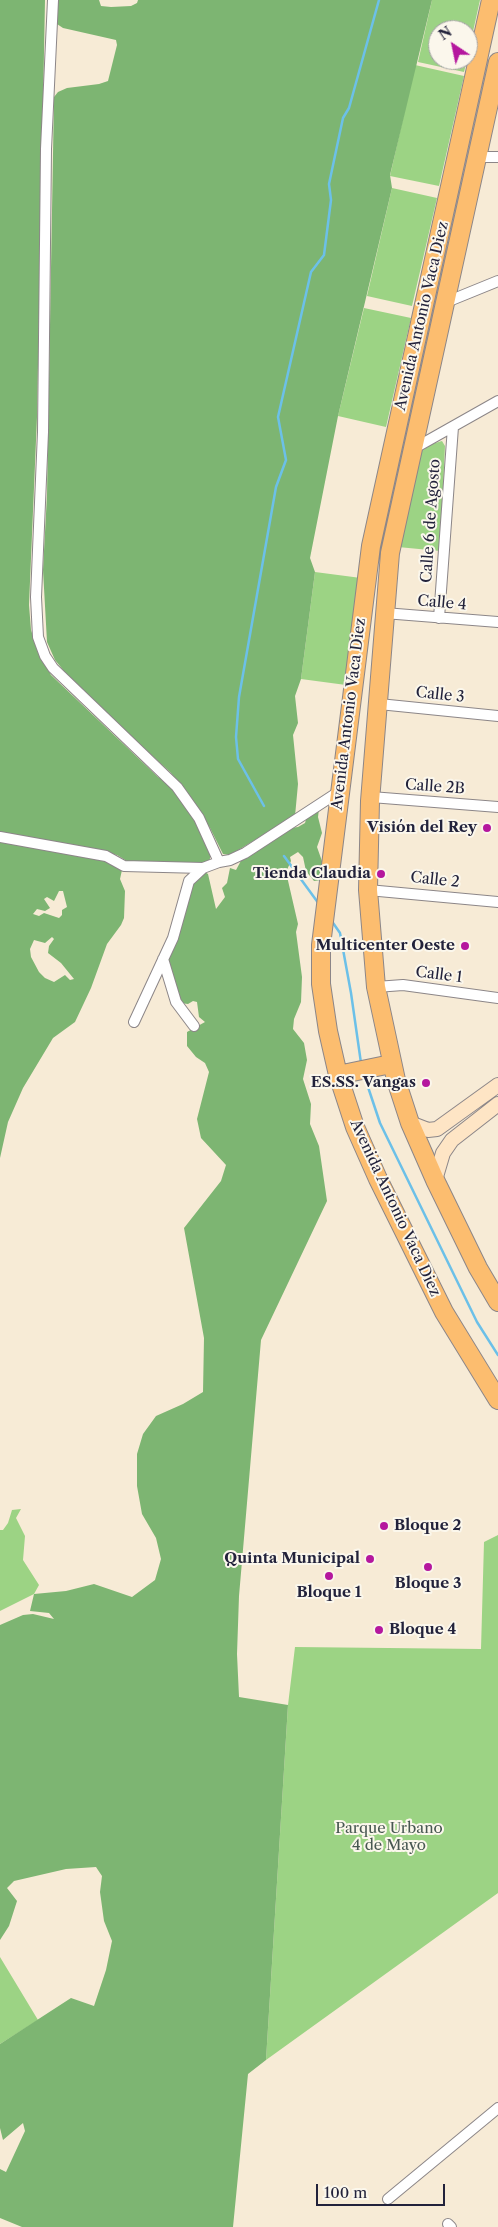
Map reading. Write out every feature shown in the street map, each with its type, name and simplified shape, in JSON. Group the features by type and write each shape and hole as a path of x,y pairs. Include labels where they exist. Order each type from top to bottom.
{"highway":[{"name":"Avenida Antonio Vaca Diez","path":"491,0 470,104 371,546 328,879 321,945 321,984 328,1030 342,1074 355,1127 444,1312 498,1400"},
{"name":"Avenida Antonio Vaca Diez","path":"498,62 390,552 371,797 368,890 384,1066 435,1180 478,1268 498,1302"},
{"path":"470,104 472,113 464,152 467,156 476,157"},
{"path":"342,1074 384,1066"}],"street":[{"path":"53,0 46,149 44,432 36,597 38,637 45,656 53,668 176,787 198,818 219,862"},
{"path":"476,157 498,157"},
{"path":"444,303 498,280"},
{"path":"413,449 498,401"},
{"name":"Calle 6 de Agosto","path":"439,618 453,426"},
{"name":"Calle 4","path":"384,613 498,622"},
{"name":"Calle 3","path":"379,704 498,716"},
{"path":"0,837 106,856 124,866 203,868 230,860 245,853 340,792"},
{"name":"Calle 2B","path":"371,797 498,807"},
{"path":"134,1022 174,938 189,882 203,868"},
{"name":"Calle 2","path":"368,890 498,902"},
{"path":"163,959 176,1002 194,1026"},
{"name":"Calle 1","path":"376,987 403,986 498,998"},
{"path":"410,1123 428,1130 437,1129 498,1085"},
{"path":"435,1180 443,1153 452,1140 498,1104"},
{"path":"466,1108 475,1121"},
{"path":"388,2199 498,2108"}],"green space":[{"path":"0,0 45,0 37,417 29,605 31,630 38,652 51,675 158,777 168,783 197,823 211,852 209,864 130,863 117,855 0,835"},
{"path":"56,0 99,0 101,6 111,7 131,6 137,3 138,0 432,0 390,175 392,188 338,416 310,558 315,572 301,679 295,696 298,723 293,735 298,784 295,816 230,855 223,854 210,828 190,796 170,772 115,722 64,671 55,660 47,642 43,570 47,495 54,97 58,92 67,88 108,81 117,45 116,40 63,28 57,24"},
{"path":"432,0 480,0 476,20 428,20 428,64 418,62"},
{"path":"415,65 428,68 428,70 437,70 464,76 439,186 390,176"},
{"path":"392,188 437,198 412,306 367,296"},
{"path":"364,308 411,318 386,427 338,416"},
{"path":"442,441 445,446 440,551 398,547 419,453 432,444"},
{"path":"315,572 361,578 346,685 301,679"},
{"path":"319,809 318,817 322,833 317,847 323,864 321,880 314,881 306,871 303,857 298,852 290,857 291,861 286,872 298,924 296,932 302,977 301,1002 294,1019 293,1029 304,1043 307,1060 303,1079 311,1104 310,1124 319,1146 327,1201 261,1340 239,1596 237,1654 239,1697 288,1705 266,2060 248,2074 233,2227 22,2227 0,2218 0,2169 6,2172 25,2131 23,2123 3,2140 0,2128 0,2044 71,1998 94,2006 106,1970 112,1941 104,1921 100,1892 102,1876 96,1867 66,1869 14,1881 7,1888 17,1901 9,1926 0,1940 0,1625 23,1615 33,1614 54,1619 49,1613 30,1611 34,1594 66,1591 94,1584 132,1597 155,1580 161,1559 156,1538 142,1514 137,1486 137,1454 143,1434 156,1416 183,1404 203,1392 204,1338 184,1228 221,1181 226,1165 201,1138 197,1119 209,1072 205,1063 196,1057 187,1046 187,1032 205,1022 199,1017 197,1002 180,1003 167,961 193,884 205,872 208,874 216,909 225,897 222,888 227,883 230,868 236,870 243,857 291,828 305,823 307,816"},
{"path":"0,839 105,857 122,870 120,879 125,891 124,918 121,925 107,944 91,988 75,1022 53,1038 23,1088 8,1122 0,1158","holes":["59,891 63,891 67,907 62,910 62,915 59,918 44,913 39,916 33,914 37,909 45,911 50,908 44,899 47,897 54,901","52,937 54,939 49,946 48,953 61,963 74,979 70,980 65,975 54,982 45,978 39,972 31,957 30,949 34,940 45,943"]},
{"path":"21,1509 16,1518 25,1536 23,1560 39,1585 34,1594 0,1611 0,1530 3,1530 8,1523 12,1510"},
{"name":"Parque Urbano 4 de Mayo","path":"498,1535 498,1893 266,2060 288,1705 295,1647 481,1649 484,1542"},
{"path":"0,1957 38,2020 0,2044"}],"waterway":[{"path":"264,806 238,759 236,737 239,697 276,487 286,460 278,417 311,272 324,255 331,200 329,184 343,118 349,108 379,0"},
{"path":"284,856 319,904"},
{"path":"331,920 340,933 361,1063"},
{"path":"364,1075 380,1123 477,1322 498,1355"}],"place":[{"name":"Visión del Rey","path":"487,828"},
{"name":"Tienda Claudia","path":"381,874"},
{"name":"Multicenter Oeste","path":"465,946"},
{"name":"ES.SS. Vangas","path":"426,1083"},
{"name":"Bloque 2","path":"384,1526"},
{"name":"Quinta Municipal","path":"370,1559"},
{"name":"Bloque 3","path":"428,1567"},
{"name":"Bloque 1","path":"329,1576"},
{"name":"Bloque 4","path":"379,1630"}]}
